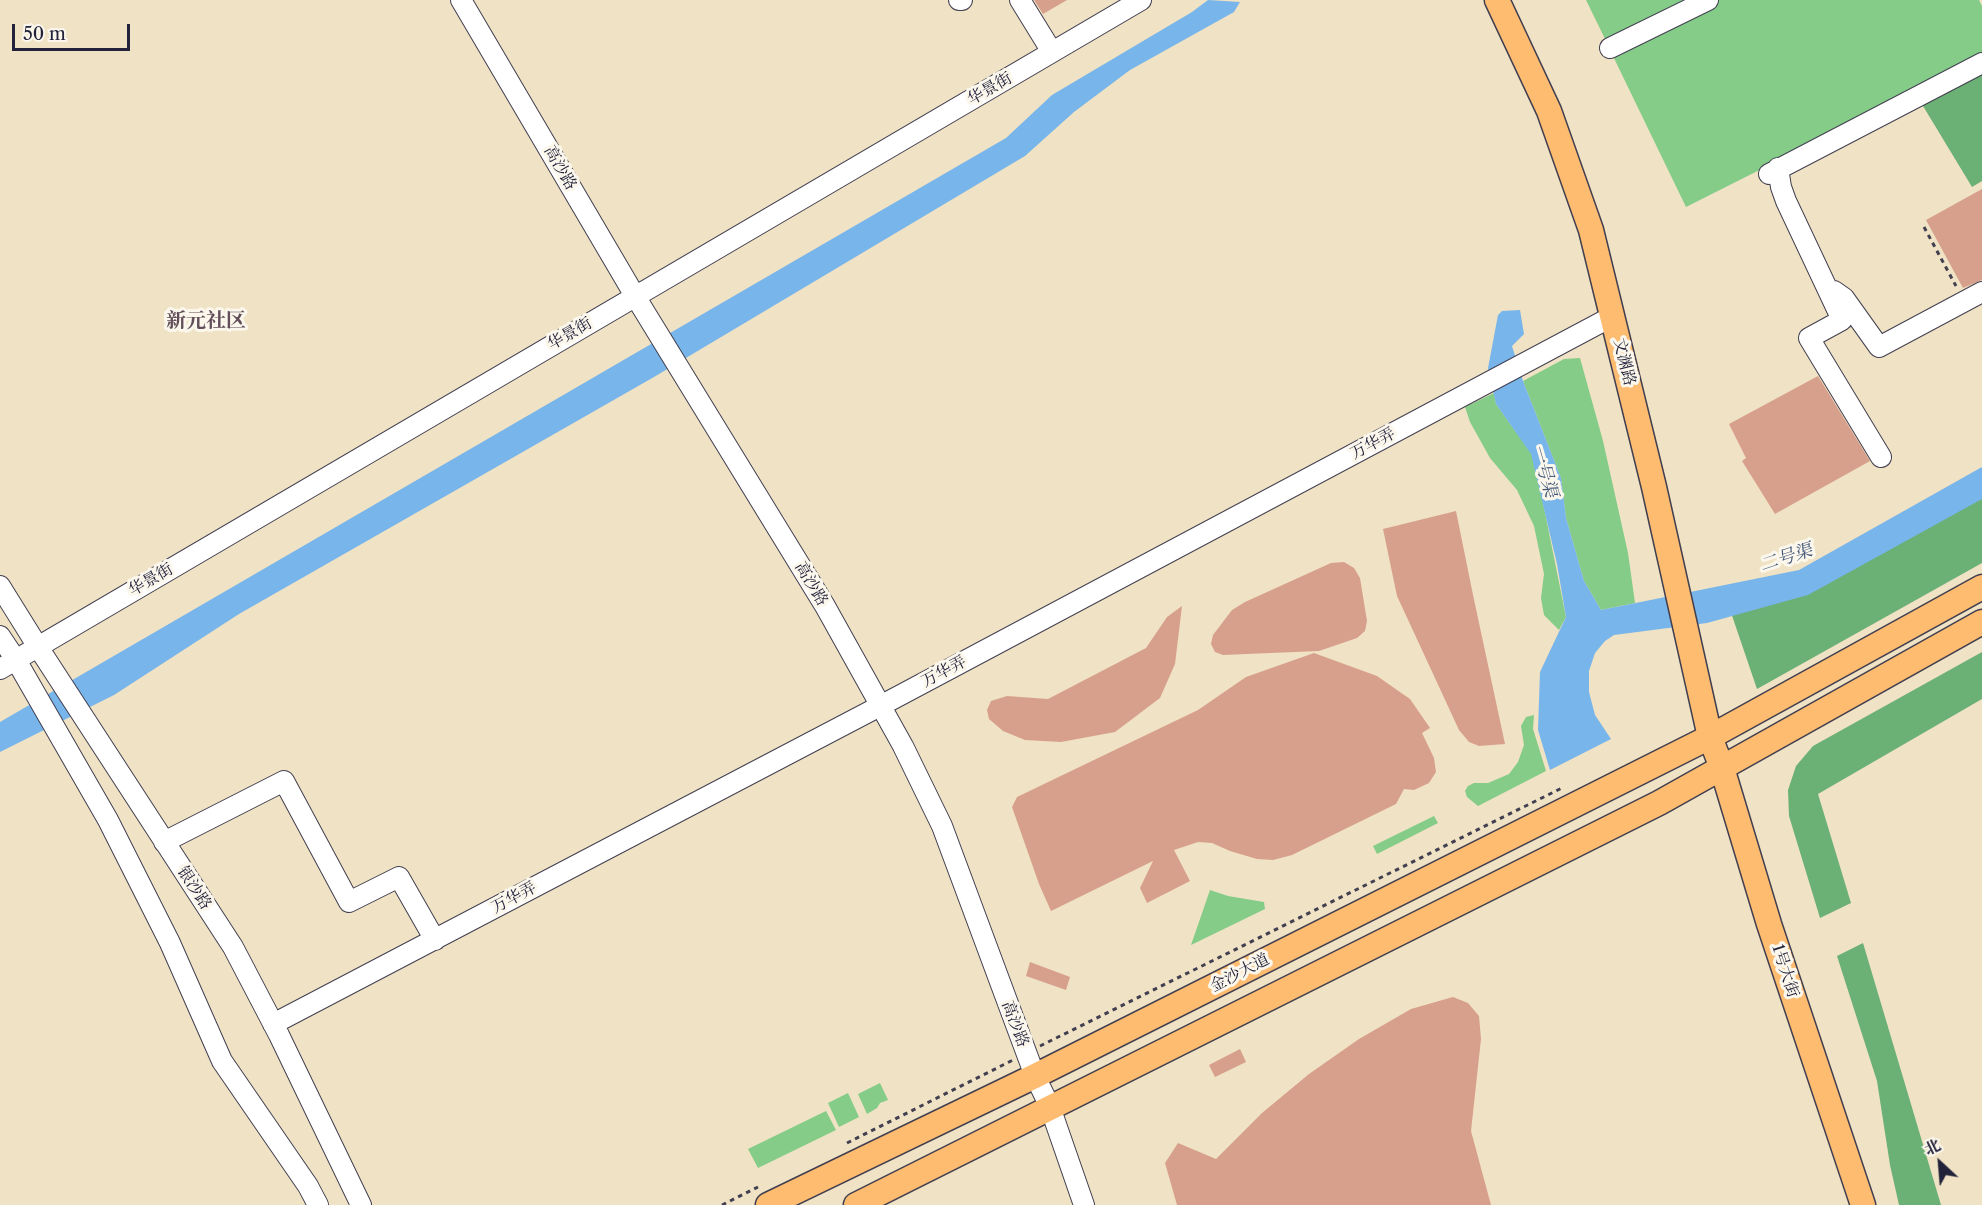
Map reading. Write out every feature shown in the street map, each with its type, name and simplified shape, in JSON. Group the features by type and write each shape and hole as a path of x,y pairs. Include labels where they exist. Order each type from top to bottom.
{"main road":[{"name":"文渊路","path":"1497,0 1549,111 1591,230 1678,592 1710,736"},
{"name":"金沙大道","path":"766,1195 1035,1076 1710,736 1982,587"},
{"path":"856,1205 1659,803 1982,622"},
{"name":"1号大街","path":"1710,736 1772,932 1863,1205"}],"street":[{"name":"高沙路","path":"461,0 635,296 825,606 903,746 942,826 1026,1053 1050,1107 1084,1205"},
{"path":"1020,0 1052,52"},
{"name":"华景街","path":"8,664 1141,0"},
{"path":"1610,48 1708,0"},
{"path":"1881,457 1809,339 1842,320 1773,171 1982,63"},
{"path":"1828,287 1844,298 1879,347 1982,292"},
{"name":"万华弄","path":"273,1024 880,706 1613,316"},
{"name":"银沙路","path":"0,586 233,947 361,1205"},
{"path":"0,636 8,664 108,820 135,871 170,943 222,1061 308,1186 318,1205"},
{"path":"164,842 284,781 349,902 399,877 435,940"}],"path":[{"path":"1924,227 1964,302"},
{"path":"847,1143 1568,785"},
{"path":"722,1205 766,1195"}],"green space":[{"path":"1586,0 1701,0 1608,45"},
{"path":"1717,0 1979,0 1982,6 1982,58 1686,207 1611,52"},
{"path":"1982,68 1982,181 1972,187 1920,101"},
{"path":"1580,358 1603,441 1628,553 1635,603 1601,610 1584,581 1566,518 1561,478 1523,381 1564,359"},
{"path":"1494,393 1496,404 1531,453 1566,617 1559,630 1544,615 1541,598 1544,574 1534,526 1517,490 1490,458 1470,422 1465,407"},
{"path":"1982,489 1982,563 1757,689 1725,595 1800,578"},
{"path":"1982,652 1982,699 1818,794 1851,903 1820,918 1789,816 1788,790 1796,766 1813,746"},
{"path":"1534,715 1533,729 1546,771 1478,806 1467,797 1465,791 1468,786 1474,783 1488,783 1509,774 1518,762 1524,745 1521,726 1526,717"},
{"path":"1434,816 1438,823 1377,854 1373,846"},
{"path":"1210,890 1228,896 1264,902 1265,909 1191,945"},
{"path":"1863,943 1941,1205 1899,1205 1890,1165 1877,1081 1837,956"},
{"path":"880,1083 888,1100 880,1103 877,1108 867,1114 858,1094"},
{"path":"848,1093 859,1117 839,1127 828,1103"},
{"path":"826,1111 836,1130 758,1168 748,1149"}],"water":[{"path":"1208,0 1240,2 1234,12 1130,70 1074,112 1025,156 654,377 239,614 114,695 0,752 0,722 1006,138 1052,95 1192,12"},
{"name":"一号渠","path":"1520,310 1524,334 1512,346 1523,381 1561,478 1566,518 1584,581 1601,610 1799,570 1982,467 1982,499 1808,595 1707,623 1614,635 1605,641 1595,653 1589,671 1589,692 1595,715 1611,739 1550,770 1538,730 1540,672 1566,617 1557,564 1531,454 1496,404 1488,368 1498,315 1502,311"}],"building":[{"path":"1034,0 1067,0 1043,14"},
{"path":"1982,189 1982,280 1963,288 1926,220"},
{"path":"1818,376 1870,461 1775,514 1742,461 1746,458 1729,424"},
{"path":"1456,511 1505,744 1479,746 1469,742 1459,730 1397,596 1383,529"},
{"path":"1344,562 1354,568 1360,578 1367,621 1365,631 1357,638 1319,651 1223,655 1215,652 1211,644 1213,635 1232,610 1331,563"},
{"path":"1182,606 1175,664 1160,698 1115,732 1061,742 1025,740 1003,731 989,719 987,710 991,701 1007,696 1048,699 1146,648 1167,617"},
{"path":"1314,653 1377,676 1410,699 1430,728 1422,733 1434,758 1436,772 1429,783 1414,790 1404,789 1396,804 1292,855 1273,860 1257,859 1212,843 1198,842 1174,850 1190,881 1147,903 1140,888 1153,861 1051,911 1012,807 1017,797 1198,710 1246,677"},
{"path":"1030,962 1070,977 1066,990 1026,976"},
{"path":"1453,997 1468,1003 1479,1016 1481,1039 1471,1131 1491,1205 1177,1205 1165,1163 1178,1143 1216,1159 1262,1113 1309,1074 1359,1039 1411,1009"},
{"path":"1240,1049 1246,1062 1215,1077 1209,1065"}],"district":[{"name":"新元社区","path":"206,321"}],"water label":[{"name":"二号渠","path":"1786,558"}]}
